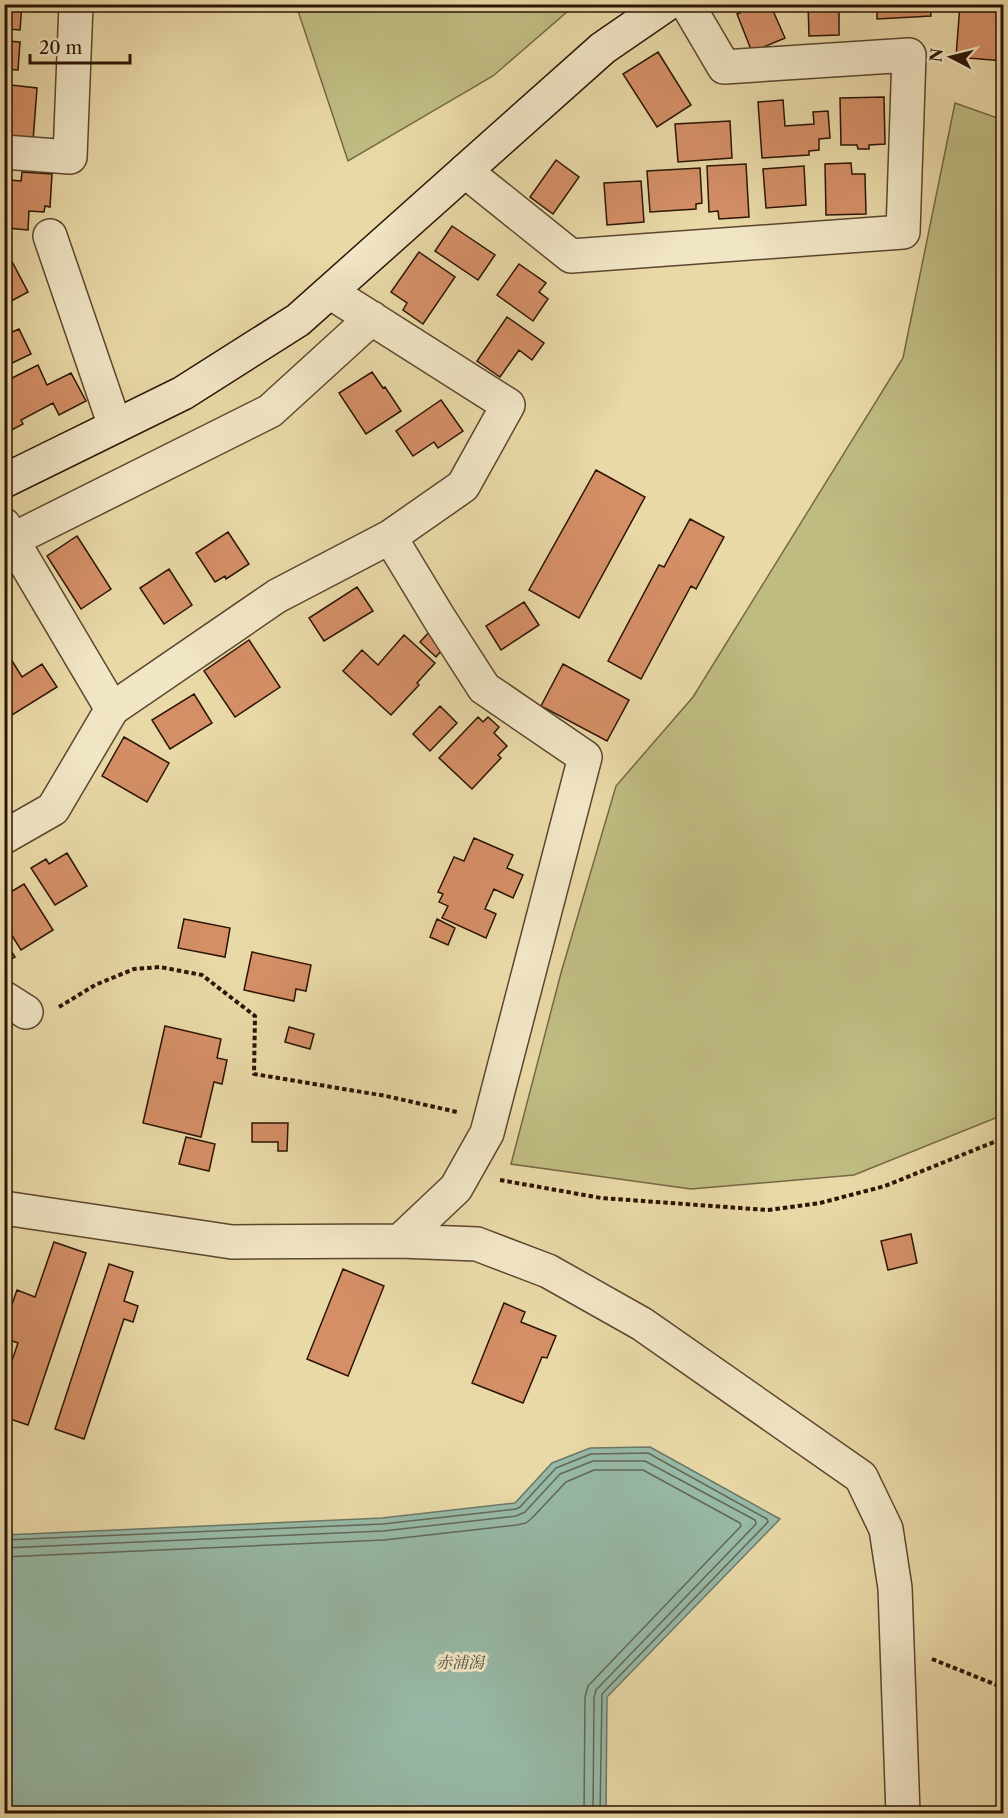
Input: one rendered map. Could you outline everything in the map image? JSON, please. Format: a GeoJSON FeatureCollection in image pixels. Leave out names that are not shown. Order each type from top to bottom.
{"type":"FeatureCollection","features":[{"type":"Feature","properties":{"kind":"street"},"geometry":{"type":"LineString","coordinates":[[4,152],[70,157],[76,4]]}},
{"type":"Feature","properties":{"kind":"street"},"geometry":{"type":"LineString","coordinates":[[4,481],[183,393],[298,320],[603,48],[667,4]]}},
{"type":"Feature","properties":{"kind":"street"},"geometry":{"type":"LineString","coordinates":[[465,171],[571,256],[903,232],[909,55],[724,67],[687,4]]}},
{"type":"Feature","properties":{"kind":"street"},"geometry":{"type":"LineString","coordinates":[[50,236],[115,426]]}},
{"type":"Feature","properties":{"kind":"street"},"geometry":{"type":"LineString","coordinates":[[4,837],[53,809],[112,709],[277,596],[390,537],[463,486],[508,405],[330,292]]}},
{"type":"Feature","properties":{"kind":"street"},"geometry":{"type":"LineString","coordinates":[[112,709],[8,533],[270,411],[372,318]]}},
{"type":"Feature","properties":{"kind":"street"},"geometry":{"type":"LineString","coordinates":[[390,537],[484,688],[585,757],[487,1132],[456,1188],[400,1241]]}},
{"type":"Feature","properties":{"kind":"street"},"geometry":{"type":"LineString","coordinates":[[4,1208],[232,1242],[400,1241],[477,1244],[548,1271],[642,1324],[861,1478],[886,1529],[895,1588],[903,1814]]}},
{"type":"Feature","properties":{"kind":"path"},"geometry":{"type":"LineString","coordinates":[[15,1005],[59,1007],[95,985],[134,969],[160,967],[202,975],[255,1016],[254,1074],[386,1096],[490,1120]]}},
{"type":"Feature","properties":{"kind":"path"},"geometry":{"type":"LineString","coordinates":[[456,1188],[485,1178],[601,1198],[768,1209],[820,1203],[885,1186],[1004,1138]]}},
{"type":"Feature","properties":{"kind":"path"},"geometry":{"type":"LineString","coordinates":[[898,1645],[1004,1688]]}},
{"type":"Feature","properties":{"kind":"shaded area"},"geometry":{"type":"Polygon","coordinates":[[[296,4],[575,5],[493,76],[348,161],[296,4]]]}},
{"type":"Feature","properties":{"kind":"shaded area"},"geometry":{"type":"Polygon","coordinates":[[[955,103],[1003,120],[1003,1115],[854,1175],[691,1189],[511,1164],[561,973],[616,786],[693,697],[903,358],[955,103]]]}},
{"type":"Feature","properties":{"kind":"water","name":"赤浦潟"},"geometry":{"type":"Polygon","coordinates":[[[650,1447],[780,1519],[607,1697],[606,1813],[5,1813],[5,1535],[382,1518],[515,1503],[552,1463],[590,1448],[650,1447]]]}},
{"type":"Feature","properties":{"kind":"building"},"geometry":{"type":"Polygon","coordinates":[[[4,4],[22,4],[20,30],[8,29],[7,41],[20,42],[18,70],[4,69],[4,4]]]}},
{"type":"Feature","properties":{"kind":"building"},"geometry":{"type":"Polygon","coordinates":[[[759,4],[770,4],[785,38],[752,52],[737,14],[759,4]]]}},
{"type":"Feature","properties":{"kind":"building"},"geometry":{"type":"Polygon","coordinates":[[[808,4],[839,4],[839,35],[809,36],[808,4]]]}},
{"type":"Feature","properties":{"kind":"building"},"geometry":{"type":"Polygon","coordinates":[[[877,4],[930,4],[931,16],[877,19],[877,4]]]}},
{"type":"Feature","properties":{"kind":"building"},"geometry":{"type":"Polygon","coordinates":[[[960,4],[1004,4],[1004,61],[956,57],[960,4]]]}},
{"type":"Feature","properties":{"kind":"building"},"geometry":{"type":"Polygon","coordinates":[[[658,52],[691,105],[657,127],[623,74],[658,52]]]}},
{"type":"Feature","properties":{"kind":"building"},"geometry":{"type":"Polygon","coordinates":[[[11,85],[37,88],[33,141],[4,139],[4,90],[11,90],[11,85]]]}},
{"type":"Feature","properties":{"kind":"building"},"geometry":{"type":"Polygon","coordinates":[[[884,97],[885,144],[869,145],[869,149],[858,149],[857,145],[841,145],[840,98],[884,97]]]}},
{"type":"Feature","properties":{"kind":"building"},"geometry":{"type":"Polygon","coordinates":[[[783,100],[785,126],[814,124],[813,112],[828,111],[830,138],[819,139],[819,150],[809,151],[809,155],[762,158],[758,102],[783,100]]]}},
{"type":"Feature","properties":{"kind":"building"},"geometry":{"type":"Polygon","coordinates":[[[730,121],[732,158],[678,162],[675,124],[730,121]]]}},
{"type":"Feature","properties":{"kind":"building"},"geometry":{"type":"Polygon","coordinates":[[[556,160],[579,177],[553,214],[530,197],[556,160]]]}},
{"type":"Feature","properties":{"kind":"building"},"geometry":{"type":"Polygon","coordinates":[[[851,163],[852,174],[865,174],[866,214],[826,215],[825,164],[851,163]]]}},
{"type":"Feature","properties":{"kind":"building"},"geometry":{"type":"Polygon","coordinates":[[[746,164],[749,217],[719,219],[718,211],[709,212],[707,166],[746,164]]]}},
{"type":"Feature","properties":{"kind":"building"},"geometry":{"type":"Polygon","coordinates":[[[804,166],[806,205],[766,208],[763,169],[804,166]]]}},
{"type":"Feature","properties":{"kind":"building"},"geometry":{"type":"Polygon","coordinates":[[[700,168],[702,203],[696,204],[696,209],[650,212],[647,171],[700,168]]]}},
{"type":"Feature","properties":{"kind":"building"},"geometry":{"type":"Polygon","coordinates":[[[22,172],[52,174],[50,207],[45,206],[44,212],[29,211],[28,230],[7,228],[10,180],[21,181],[22,172]]]}},
{"type":"Feature","properties":{"kind":"building"},"geometry":{"type":"Polygon","coordinates":[[[641,181],[644,222],[607,225],[604,183],[641,181]]]}},
{"type":"Feature","properties":{"kind":"building"},"geometry":{"type":"Polygon","coordinates":[[[452,226],[495,255],[478,280],[435,251],[452,226]]]}},
{"type":"Feature","properties":{"kind":"building"},"geometry":{"type":"Polygon","coordinates":[[[419,252],[455,277],[423,324],[403,310],[407,303],[391,292],[419,252]]]}},
{"type":"Feature","properties":{"kind":"building"},"geometry":{"type":"Polygon","coordinates":[[[8,254],[28,292],[4,305],[4,256],[8,254]]]}},
{"type":"Feature","properties":{"kind":"building"},"geometry":{"type":"Polygon","coordinates":[[[519,264],[546,283],[539,292],[548,299],[533,321],[497,295],[519,264]]]}},
{"type":"Feature","properties":{"kind":"building"},"geometry":{"type":"Polygon","coordinates":[[[507,317],[544,343],[532,360],[519,350],[500,377],[477,361],[507,317]]]}},
{"type":"Feature","properties":{"kind":"building"},"geometry":{"type":"Polygon","coordinates":[[[4,321],[10,333],[19,329],[31,354],[4,367],[4,321]]]}},
{"type":"Feature","properties":{"kind":"building"},"geometry":{"type":"Polygon","coordinates":[[[38,365],[47,385],[71,373],[86,401],[59,415],[53,403],[21,420],[23,424],[4,434],[4,382],[38,365]]]}},
{"type":"Feature","properties":{"kind":"building"},"geometry":{"type":"Polygon","coordinates":[[[372,372],[401,411],[366,434],[339,393],[372,372]]]}},
{"type":"Feature","properties":{"kind":"building"},"geometry":{"type":"Polygon","coordinates":[[[441,400],[463,431],[438,448],[434,442],[413,456],[396,431],[441,400]]]}},
{"type":"Feature","properties":{"kind":"building"},"geometry":{"type":"Polygon","coordinates":[[[596,470],[645,497],[579,618],[529,590],[596,470]]]}},
{"type":"Feature","properties":{"kind":"building"},"geometry":{"type":"Polygon","coordinates":[[[690,519],[724,537],[696,589],[691,586],[641,679],[608,661],[659,565],[664,567],[690,519]]]}},
{"type":"Feature","properties":{"kind":"building"},"geometry":{"type":"Polygon","coordinates":[[[228,532],[249,564],[226,579],[225,576],[215,582],[196,553],[228,532]]]}},
{"type":"Feature","properties":{"kind":"building"},"geometry":{"type":"Polygon","coordinates":[[[77,536],[111,589],[81,609],[47,556],[77,536]]]}},
{"type":"Feature","properties":{"kind":"building"},"geometry":{"type":"Polygon","coordinates":[[[169,569],[192,605],[164,624],[140,588],[169,569]]]}},
{"type":"Feature","properties":{"kind":"building"},"geometry":{"type":"Polygon","coordinates":[[[357,587],[373,611],[324,641],[309,618],[357,587]]]}},
{"type":"Feature","properties":{"kind":"building"},"geometry":{"type":"Polygon","coordinates":[[[524,602],[539,625],[501,650],[486,626],[524,602]]]}},
{"type":"Feature","properties":{"kind":"building"},"geometry":{"type":"Polygon","coordinates":[[[432,629],[448,643],[436,657],[420,642],[432,629]]]}},
{"type":"Feature","properties":{"kind":"building"},"geometry":{"type":"Polygon","coordinates":[[[404,635],[435,663],[417,683],[419,685],[391,715],[343,671],[362,650],[378,665],[404,635]]]}},
{"type":"Feature","properties":{"kind":"building"},"geometry":{"type":"Polygon","coordinates":[[[249,640],[280,687],[235,717],[204,671],[249,640]]]}},
{"type":"Feature","properties":{"kind":"building"},"geometry":{"type":"Polygon","coordinates":[[[4,648],[22,677],[42,664],[57,687],[4,720],[4,648]]]}},
{"type":"Feature","properties":{"kind":"building"},"geometry":{"type":"Polygon","coordinates":[[[563,664],[629,700],[607,741],[541,706],[563,664]]]}},
{"type":"Feature","properties":{"kind":"building"},"geometry":{"type":"Polygon","coordinates":[[[194,694],[212,723],[170,749],[152,720],[194,694]]]}},
{"type":"Feature","properties":{"kind":"building"},"geometry":{"type":"Polygon","coordinates":[[[440,706],[457,723],[430,751],[413,734],[440,706]]]}},
{"type":"Feature","properties":{"kind":"building"},"geometry":{"type":"Polygon","coordinates":[[[478,717],[483,722],[488,717],[499,727],[494,733],[507,746],[498,755],[501,758],[472,789],[439,758],[478,717]]]}},
{"type":"Feature","properties":{"kind":"building"},"geometry":{"type":"Polygon","coordinates":[[[124,737],[169,763],[147,802],[102,776],[124,737]]]}},
{"type":"Feature","properties":{"kind":"building"},"geometry":{"type":"Polygon","coordinates":[[[474,838],[513,855],[507,868],[523,875],[513,898],[494,889],[485,909],[496,914],[486,938],[442,918],[448,906],[439,902],[443,894],[438,892],[454,857],[464,861],[474,838]]]}},
{"type":"Feature","properties":{"kind":"building"},"geometry":{"type":"Polygon","coordinates":[[[67,853],[87,886],[55,905],[31,868],[46,859],[49,864],[67,853]]]}},
{"type":"Feature","properties":{"kind":"building"},"geometry":{"type":"Polygon","coordinates":[[[24,884],[53,930],[21,950],[4,923],[4,896],[24,884]]]}},
{"type":"Feature","properties":{"kind":"building"},"geometry":{"type":"Polygon","coordinates":[[[184,919],[230,928],[225,957],[178,948],[184,919]]]}},
{"type":"Feature","properties":{"kind":"building"},"geometry":{"type":"Polygon","coordinates":[[[437,919],[455,928],[448,945],[430,937],[437,919]]]}},
{"type":"Feature","properties":{"kind":"building"},"geometry":{"type":"Polygon","coordinates":[[[4,940],[15,957],[4,963],[4,940]]]}},
{"type":"Feature","properties":{"kind":"building"},"geometry":{"type":"Polygon","coordinates":[[[252,952],[311,965],[306,991],[296,989],[294,1001],[244,990],[252,952]]]}},
{"type":"Feature","properties":{"kind":"building"},"geometry":{"type":"Polygon","coordinates":[[[165,1026],[221,1039],[217,1058],[227,1060],[222,1084],[214,1082],[201,1137],[143,1123],[165,1026]]]}},
{"type":"Feature","properties":{"kind":"building"},"geometry":{"type":"Polygon","coordinates":[[[289,1027],[314,1034],[310,1049],[285,1042],[289,1027]]]}},
{"type":"Feature","properties":{"kind":"building"},"geometry":{"type":"Polygon","coordinates":[[[252,1123],[288,1123],[287,1151],[278,1151],[278,1142],[252,1142],[252,1123]]]}},
{"type":"Feature","properties":{"kind":"building"},"geometry":{"type":"Polygon","coordinates":[[[186,1137],[215,1144],[209,1171],[179,1164],[186,1137]]]}},
{"type":"Feature","properties":{"kind":"building"},"geometry":{"type":"Polygon","coordinates":[[[911,1234],[917,1263],[888,1270],[881,1241],[911,1234]]]}},
{"type":"Feature","properties":{"kind":"building"},"geometry":{"type":"Polygon","coordinates":[[[54,1242],[86,1253],[28,1425],[4,1417],[4,1384],[18,1343],[4,1338],[4,1327],[17,1290],[35,1297],[54,1242]]]}},
{"type":"Feature","properties":{"kind":"building"},"geometry":{"type":"Polygon","coordinates":[[[109,1264],[133,1272],[124,1301],[138,1306],[133,1322],[124,1319],[84,1439],[55,1429],[109,1264]]]}},
{"type":"Feature","properties":{"kind":"building"},"geometry":{"type":"Polygon","coordinates":[[[343,1269],[384,1286],[348,1376],[307,1359],[343,1269]]]}},
{"type":"Feature","properties":{"kind":"building"},"geometry":{"type":"Polygon","coordinates":[[[504,1303],[525,1312],[521,1322],[556,1336],[547,1358],[542,1357],[523,1403],[472,1383],[504,1303]]]}}]}
